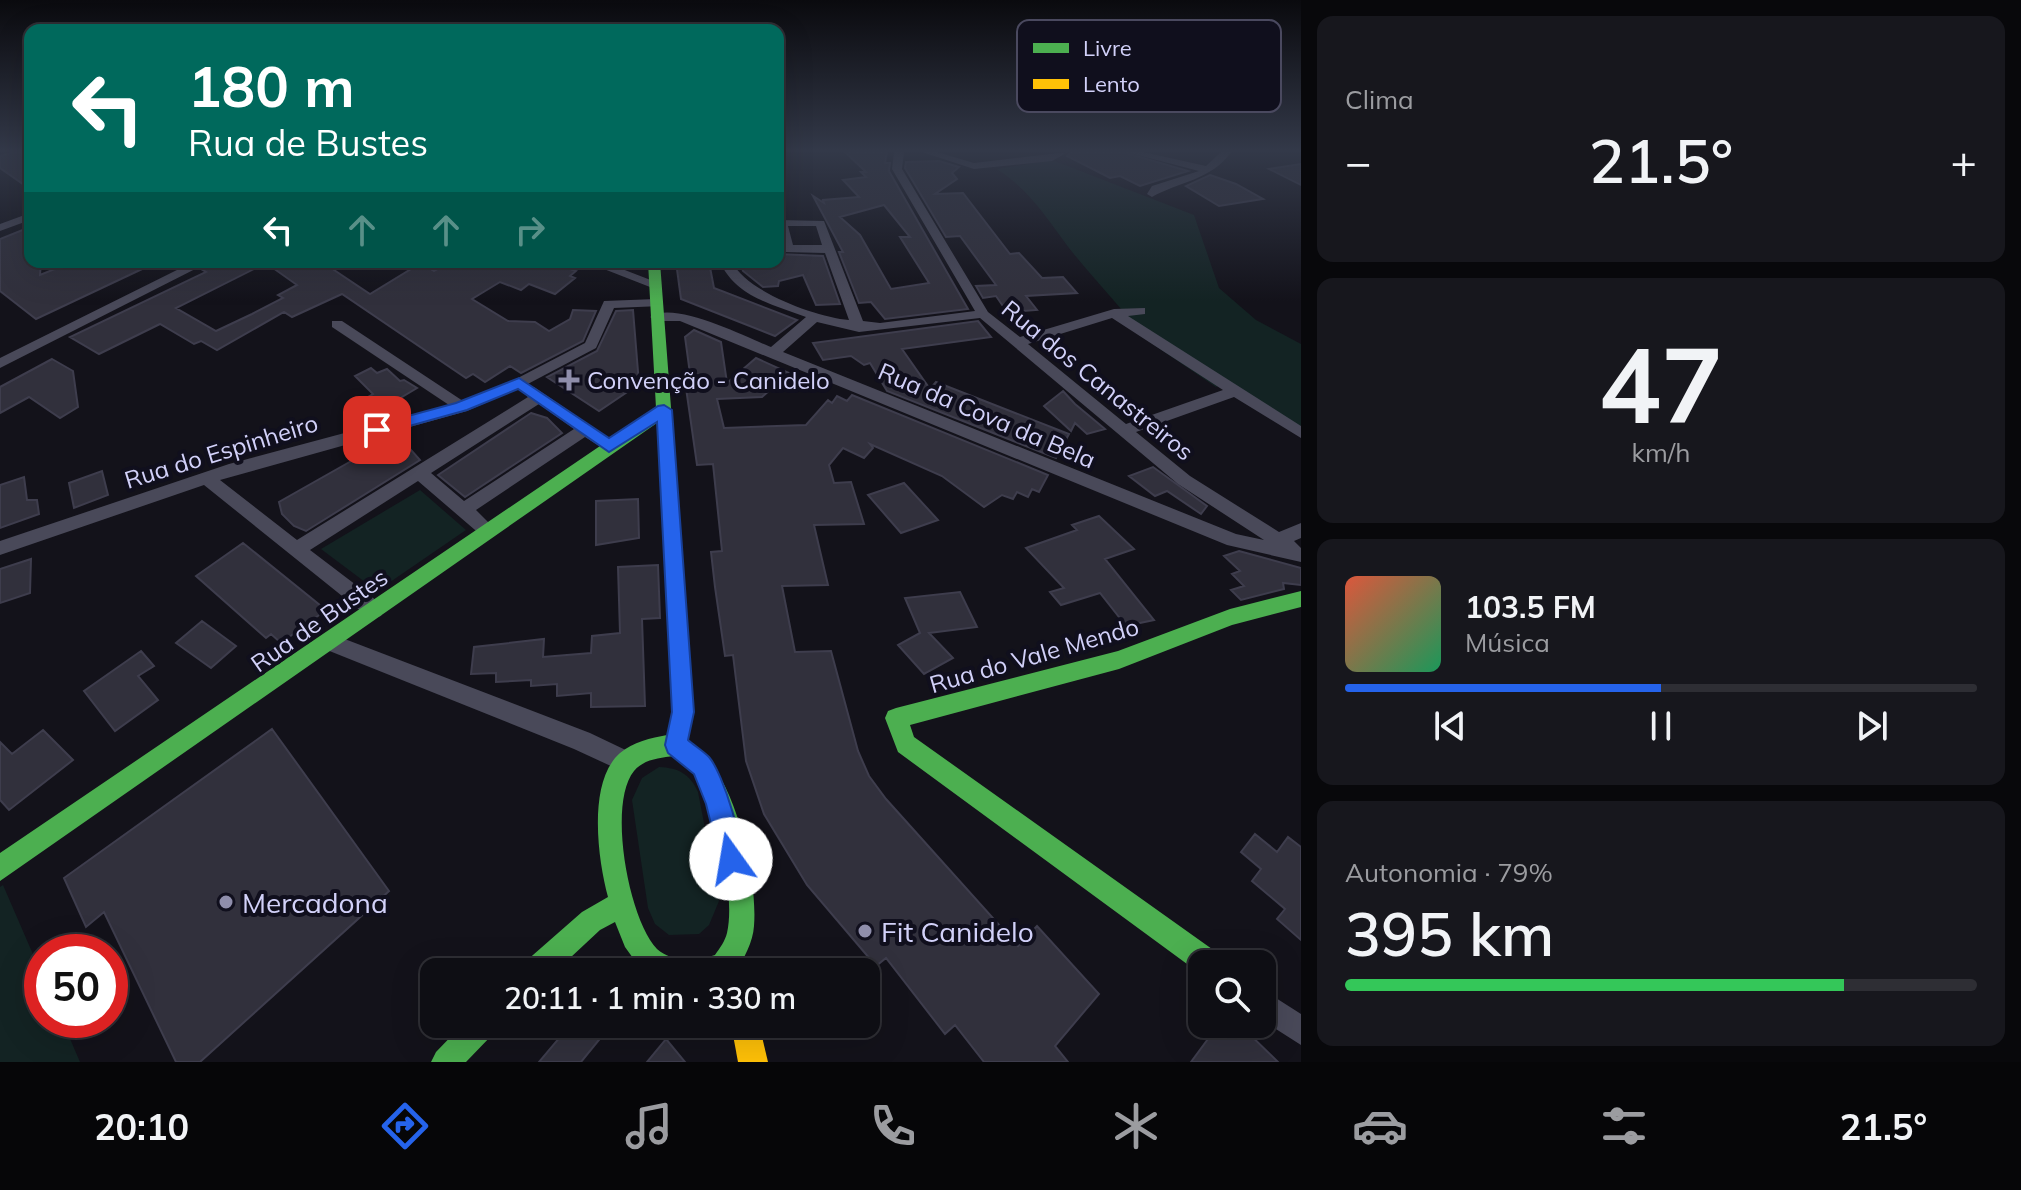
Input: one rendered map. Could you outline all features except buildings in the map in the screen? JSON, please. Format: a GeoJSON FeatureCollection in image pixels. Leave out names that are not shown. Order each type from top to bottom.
{"type":"FeatureCollection","features":[{"type":"Feature","properties":{"kind":"main road"},"geometry":{"type":"LineString","coordinates":[[654,268],[683,712],[676,745]]}},
{"type":"Feature","properties":{"kind":"main road","name":"Rua de Bustes"},"geometry":{"type":"LineString","coordinates":[[0,868],[664,410]]}},
{"type":"Feature","properties":{"kind":"main road","name":"Rua do Vale Mendo"},"geometry":{"type":"LineString","coordinates":[[1190,950],[906,744],[896,718],[1119,660],[1230,617],[1301,599]]}},
{"type":"Feature","properties":{"kind":"main road"},"geometry":{"type":"LineString","coordinates":[[647,958],[636,939],[623,903],[610,811],[613,784],[626,762],[649,749],[676,745],[702,766],[710,783],[737,886],[741,927],[729,958]]}},
{"type":"Feature","properties":{"kind":"main road"},"geometry":{"type":"LineString","coordinates":[[550,958],[591,921],[623,903]]}},
{"type":"Feature","properties":{"kind":"main road"},"geometry":{"type":"LineString","coordinates":[[446,1062],[469,1038]]}},
{"type":"Feature","properties":{"kind":"main road"},"geometry":{"type":"LineString","coordinates":[[748,1038],[753,1062]]}},
{"type":"Feature","properties":{"kind":"street","name":"Rua dos Canastreiros"},"geometry":{"type":"LineString","coordinates":[[916,202],[983,314],[1184,480],[1301,554]]}},
{"type":"Feature","properties":{"kind":"street"},"geometry":{"type":"LineString","coordinates":[[0,221],[24,217]]}},
{"type":"Feature","properties":{"kind":"street"},"geometry":{"type":"LineString","coordinates":[[0,228],[24,218]]}},
{"type":"Feature","properties":{"kind":"street"},"geometry":{"type":"LineString","coordinates":[[784,223],[820,223],[859,328]]}},
{"type":"Feature","properties":{"kind":"street"},"geometry":{"type":"LineString","coordinates":[[784,236],[788,249],[830,249]]}},
{"type":"Feature","properties":{"kind":"street"},"geometry":{"type":"LineString","coordinates":[[0,364],[191,268]]}},
{"type":"Feature","properties":{"kind":"street"},"geometry":{"type":"LineString","coordinates":[[602,268],[656,302]]}},
{"type":"Feature","properties":{"kind":"street"},"geometry":{"type":"LineString","coordinates":[[729,268],[733,277],[748,289],[813,318],[859,328],[983,314]]}},
{"type":"Feature","properties":{"kind":"street","name":"Rua da Cova da Bela"},"geometry":{"type":"LineString","coordinates":[[656,302],[682,317],[1149,508],[1233,540],[1301,554]]}},
{"type":"Feature","properties":{"kind":"street","name":"Rua do Espinheiro"},"geometry":{"type":"LineString","coordinates":[[0,548],[206,478],[462,407],[519,383],[591,345],[609,304],[656,302]]}},
{"type":"Feature","properties":{"kind":"street"},"geometry":{"type":"LineString","coordinates":[[1018,342],[1114,313],[1140,311]]}},
{"type":"Feature","properties":{"kind":"street"},"geometry":{"type":"LineString","coordinates":[[1114,313],[1301,433]]}},
{"type":"Feature","properties":{"kind":"street"},"geometry":{"type":"LineString","coordinates":[[773,353],[813,318]]}},
{"type":"Feature","properties":{"kind":"street"},"geometry":{"type":"LineString","coordinates":[[337,324],[462,407]]}},
{"type":"Feature","properties":{"kind":"street"},"geometry":{"type":"LineString","coordinates":[[519,383],[609,446]]}},
{"type":"Feature","properties":{"kind":"street"},"geometry":{"type":"LineString","coordinates":[[1124,430],[1236,391]]}},
{"type":"Feature","properties":{"kind":"street"},"geometry":{"type":"LineString","coordinates":[[297,549],[539,397]]}},
{"type":"Feature","properties":{"kind":"street"},"geometry":{"type":"LineString","coordinates":[[463,510],[585,429]]}},
{"type":"Feature","properties":{"kind":"street"},"geometry":{"type":"LineString","coordinates":[[419,472],[488,531]]}},
{"type":"Feature","properties":{"kind":"street"},"geometry":{"type":"LineString","coordinates":[[206,478],[374,610]]}},
{"type":"Feature","properties":{"kind":"street"},"geometry":{"type":"LineString","coordinates":[[1278,540],[1301,530]]}},
{"type":"Feature","properties":{"kind":"street"},"geometry":{"type":"LineString","coordinates":[[329,642],[582,741],[626,762]]}},
{"type":"Feature","properties":{"kind":"street"},"geometry":{"type":"LineString","coordinates":[[1276,1013],[1301,1031]]}},
{"type":"Feature","properties":{"kind":"shaded area"},"geometry":{"type":"Polygon","coordinates":[[[1033,202],[1159,202],[1194,215],[1219,288],[1256,320],[1301,344],[1301,430],[1229,382],[1216,387],[1114,318],[1127,316],[1033,202]]]}},
{"type":"Feature","properties":{"kind":"shaded area"},"geometry":{"type":"Polygon","coordinates":[[[420,490],[466,530],[377,591],[321,549],[420,490]]]}},
{"type":"Feature","properties":{"kind":"shaded area"},"geometry":{"type":"Polygon","coordinates":[[[659,767],[683,773],[698,792],[719,901],[709,925],[699,934],[669,935],[655,924],[648,908],[632,800],[642,778],[659,767]]]}},
{"type":"Feature","properties":{"kind":"shaded area"},"geometry":{"type":"Polygon","coordinates":[[[3,885],[24,934],[24,1038],[70,1038],[80,1062],[0,1062],[0,887],[3,885]]]}},
{"type":"Feature","properties":{"kind":"traffic: fast"},"geometry":{"type":"LineString","coordinates":[[654,268],[683,712],[676,745]]}},
{"type":"Feature","properties":{"kind":"traffic: fast"},"geometry":{"type":"LineString","coordinates":[[0,868],[664,410]]}},
{"type":"Feature","properties":{"kind":"traffic: fast"},"geometry":{"type":"LineString","coordinates":[[1190,950],[906,744],[896,718],[1119,660],[1230,617],[1301,599]]}},
{"type":"Feature","properties":{"kind":"traffic: fast"},"geometry":{"type":"LineString","coordinates":[[647,958],[634,937],[618,888],[610,830],[611,803],[616,781],[630,759],[655,748],[676,745],[699,761],[704,769],[732,845],[740,889],[741,926],[728,958]]}},
{"type":"Feature","properties":{"kind":"traffic: fast"},"geometry":{"type":"LineString","coordinates":[[550,958],[591,921],[623,903]]}},
{"type":"Feature","properties":{"kind":"traffic: fast"},"geometry":{"type":"LineString","coordinates":[[446,1062],[469,1038]]}},
{"type":"Feature","properties":{"kind":"traffic: slow"},"geometry":{"type":"LineString","coordinates":[[748,1038],[753,1062]]}},
{"type":"Feature","properties":{"kind":"place","name":"Convenção - Canidelo"},"geometry":{"type":"Point","coordinates":[569,380]}},
{"type":"Feature","properties":{"kind":"place","name":"Mercadona"},"geometry":{"type":"Point","coordinates":[226,902]}},
{"type":"Feature","properties":{"kind":"place","name":"Fit Canidelo"},"geometry":{"type":"Point","coordinates":[865,931]}},
{"type":"Feature","properties":{"kind":"route"},"geometry":{"type":"LineString","coordinates":[[377,430],[462,407],[519,383],[609,446],[664,410],[683,712],[676,745],[690,753],[702,766],[718,804],[731,859]]}}]}
